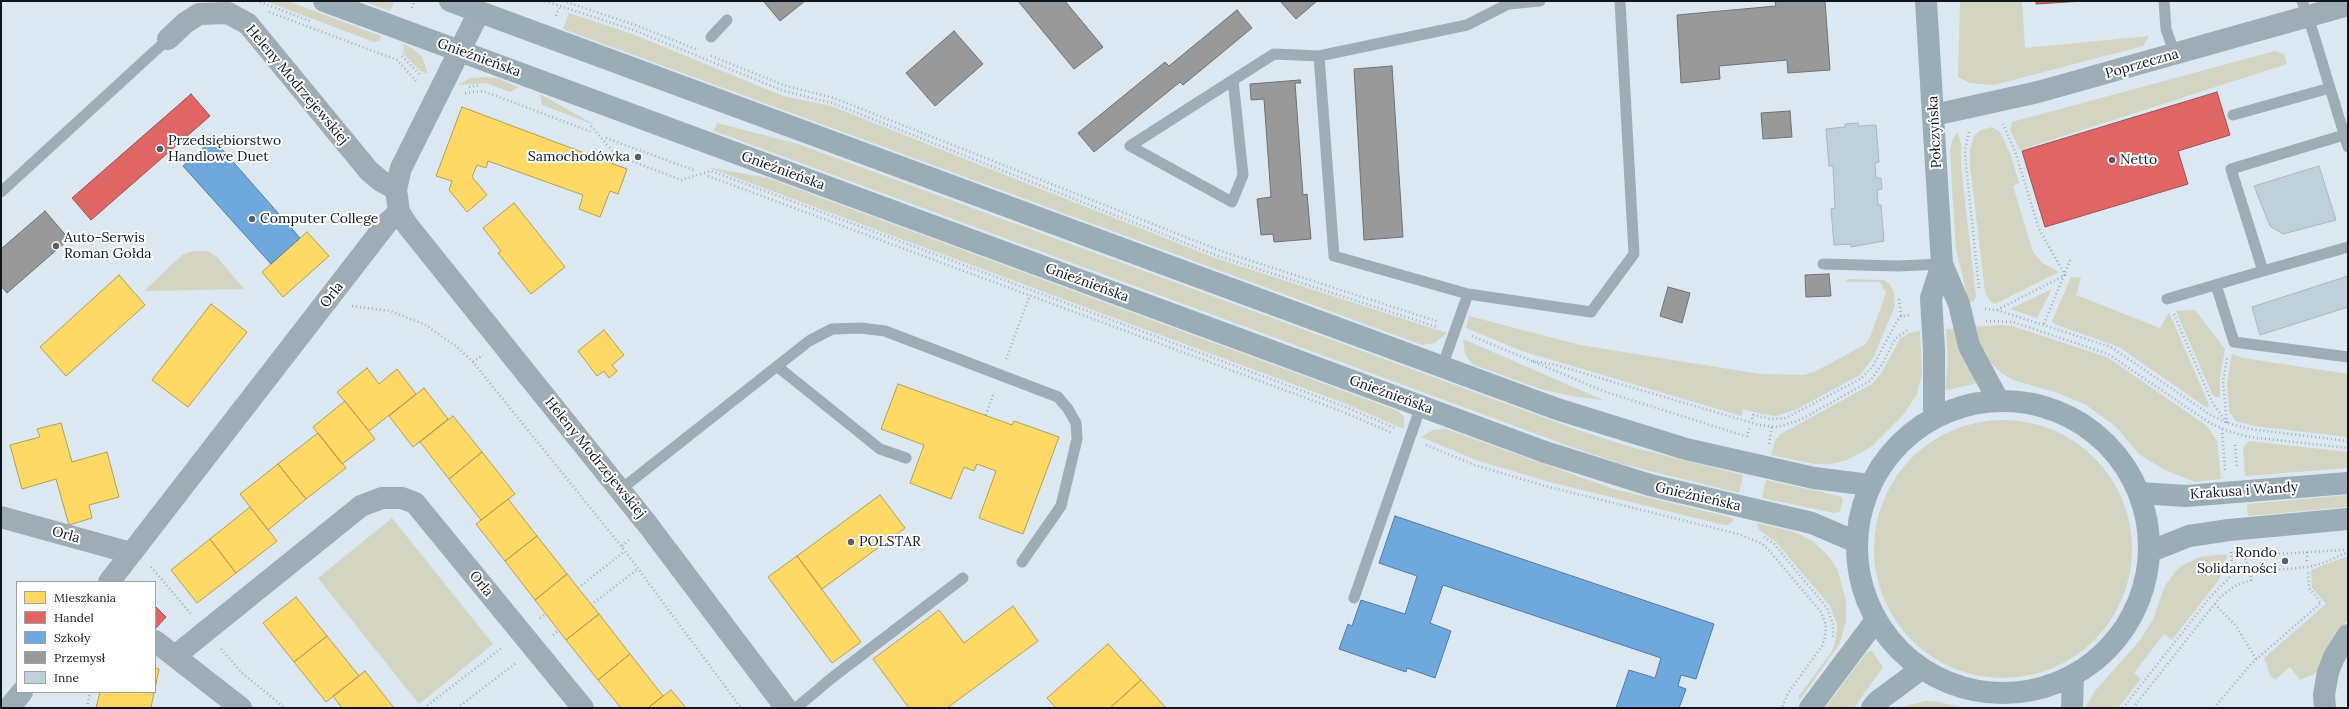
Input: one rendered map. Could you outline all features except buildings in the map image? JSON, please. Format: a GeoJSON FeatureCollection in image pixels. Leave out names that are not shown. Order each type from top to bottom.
{"type":"FeatureCollection","features":[{"type":"Feature","properties":{"kind":"street","name":"Gnieźnieńska"},"geometry":{"type":"LineString","coordinates":[[324,1],[1421,406],[1593,468],[1692,496],[1812,524],[1856,542]]}},
{"type":"Feature","properties":{"kind":"street"},"geometry":{"type":"LineString","coordinates":[[450,1],[482,6],[1557,409],[1671,445],[1814,478],[1870,485]]}},
{"type":"Feature","properties":{"kind":"street","name":"Połczyńska"},"geometry":{"type":"LineString","coordinates":[[1926,1],[1942,264],[1959,304],[1969,346],[1998,400]]}},
{"type":"Feature","properties":{"kind":"street","name":"Poprzeczna"},"geometry":{"type":"LineString","coordinates":[[1934,115],[2038,92],[2175,55],[2305,9],[2348,5]]}},
{"type":"Feature","properties":{"kind":"street"},"geometry":{"type":"LineString","coordinates":[[399,212],[396,189],[401,168],[482,6]]}},
{"type":"Feature","properties":{"kind":"street","name":"Heleny Modrzejewskiej"},"geometry":{"type":"LineString","coordinates":[[168,40],[185,23],[199,14],[228,13],[248,24],[369,171],[380,181],[396,189]]}},
{"type":"Feature","properties":{"kind":"street","name":"Heleny Modrzejewskiej"},"geometry":{"type":"LineString","coordinates":[[399,212],[408,226],[620,490],[786,708]]}},
{"type":"Feature","properties":{"kind":"street","name":"Orla"},"geometry":{"type":"LineString","coordinates":[[110,581],[387,223],[399,212]]}},
{"type":"Feature","properties":{"kind":"street","name":"Połczyńska"},"geometry":{"type":"LineString","coordinates":[[1934,418],[1934,350],[1931,298],[1942,264]]}},
{"type":"Feature","properties":{"kind":"street"},"geometry":{"type":"LineString","coordinates":[[1998,400],[2034,403],[2068,415],[2098,435],[2123,461],[2140,493],[2148,521],[2150,551],[2146,581],[2136,610],[2120,637],[2099,659],[2073,677],[2014,701],[1941,681],[1921,669],[1896,647],[1876,620],[1865,596],[1858,569],[1856,542],[1861,513],[1870,485],[1887,458],[1908,435],[1934,418],[1965,405],[1998,400]]}},
{"type":"Feature","properties":{"kind":"street","name":"Krakusa i Wandy"},"geometry":{"type":"LineString","coordinates":[[2140,493],[2186,496],[2348,483]]}},
{"type":"Feature","properties":{"kind":"street","name":"Orla"},"geometry":{"type":"LineString","coordinates":[[175,656],[360,506],[382,498],[402,498],[415,503],[583,708]]}},
{"type":"Feature","properties":{"kind":"street","name":"Orla"},"geometry":{"type":"LineString","coordinates":[[1,517],[131,554]]}},
{"type":"Feature","properties":{"kind":"street"},"geometry":{"type":"LineString","coordinates":[[2150,551],[2189,536],[2229,530],[2348,519]]}},
{"type":"Feature","properties":{"kind":"street"},"geometry":{"type":"LineString","coordinates":[[1810,708],[1876,620]]}},
{"type":"Feature","properties":{"kind":"street"},"geometry":{"type":"LineString","coordinates":[[2324,708],[2328,672],[2334,657],[2348,636]]}},
{"type":"Feature","properties":{"kind":"street"},"geometry":{"type":"LineString","coordinates":[[156,642],[241,708]]}},
{"type":"Feature","properties":{"kind":"street"},"geometry":{"type":"LineString","coordinates":[[1872,708],[1878,701],[1921,669]]}},
{"type":"Feature","properties":{"kind":"street"},"geometry":{"type":"LineString","coordinates":[[2072,708],[2073,677]]}},
{"type":"Feature","properties":{"kind":"street"},"geometry":{"type":"LineString","coordinates":[[10,708],[21,693]]}},
{"type":"Feature","properties":{"kind":"lane"},"geometry":{"type":"LineString","coordinates":[[1233,80],[1243,175],[1232,202],[1130,146],[1181,113],[1233,80],[1274,54],[1319,56],[1467,25],[1508,2],[1540,1]]}},
{"type":"Feature","properties":{"kind":"lane"},"geometry":{"type":"LineString","coordinates":[[1319,56],[1334,256],[1468,294],[1591,312],[1634,254],[1620,1]]}},
{"type":"Feature","properties":{"kind":"lane"},"geometry":{"type":"LineString","coordinates":[[2164,1],[2166,29],[2175,55]]}},
{"type":"Feature","properties":{"kind":"lane"},"geometry":{"type":"LineString","coordinates":[[2305,9],[2348,147]]}},
{"type":"Feature","properties":{"kind":"lane"},"geometry":{"type":"LineString","coordinates":[[711,37],[727,20]]}},
{"type":"Feature","properties":{"kind":"lane"},"geometry":{"type":"LineString","coordinates":[[1,192],[168,40]]}},
{"type":"Feature","properties":{"kind":"lane"},"geometry":{"type":"LineString","coordinates":[[2233,115],[2330,88]]}},
{"type":"Feature","properties":{"kind":"lane"},"geometry":{"type":"LineString","coordinates":[[2264,271],[2231,169],[2344,135]]}},
{"type":"Feature","properties":{"kind":"lane"},"geometry":{"type":"LineString","coordinates":[[2167,299],[2348,247]]}},
{"type":"Feature","properties":{"kind":"lane"},"geometry":{"type":"LineString","coordinates":[[1823,264],[1898,266],[1942,264]]}},
{"type":"Feature","properties":{"kind":"lane"},"geometry":{"type":"LineString","coordinates":[[2216,285],[2234,342],[2348,357]]}},
{"type":"Feature","properties":{"kind":"lane"},"geometry":{"type":"LineString","coordinates":[[1442,367],[1468,294]]}},
{"type":"Feature","properties":{"kind":"lane"},"geometry":{"type":"LineString","coordinates":[[620,490],[778,367],[809,341],[832,329],[861,328],[885,331],[1058,397],[1068,409],[1076,423],[1077,439],[1061,506],[1022,562]]}},
{"type":"Feature","properties":{"kind":"lane"},"geometry":{"type":"LineString","coordinates":[[778,367],[880,449],[906,458]]}},
{"type":"Feature","properties":{"kind":"lane"},"geometry":{"type":"LineString","coordinates":[[1354,598],[1421,406]]}},
{"type":"Feature","properties":{"kind":"lane"},"geometry":{"type":"LineString","coordinates":[[796,708],[833,677],[963,578]]}},
{"type":"Feature","properties":{"kind":"path"},"geometry":{"type":"LineString","coordinates":[[545,1],[636,31],[784,91],[832,104],[1218,256],[1441,329]]}},
{"type":"Feature","properties":{"kind":"path"},"geometry":{"type":"LineString","coordinates":[[562,2],[638,26],[702,52]]}},
{"type":"Feature","properties":{"kind":"path"},"geometry":{"type":"LineString","coordinates":[[556,15],[559,8]]}},
{"type":"Feature","properties":{"kind":"path"},"geometry":{"type":"LineString","coordinates":[[264,9],[383,53],[398,60],[421,89]]}},
{"type":"Feature","properties":{"kind":"path"},"geometry":{"type":"LineString","coordinates":[[709,55],[786,86],[834,98],[1220,251],[1443,324]]}},
{"type":"Feature","properties":{"kind":"path"},"geometry":{"type":"LineString","coordinates":[[463,88],[485,86]]}},
{"type":"Feature","properties":{"kind":"path"},"geometry":{"type":"LineString","coordinates":[[461,96],[472,91],[480,90],[524,105],[592,132]]}},
{"type":"Feature","properties":{"kind":"path"},"geometry":{"type":"LineString","coordinates":[[2000,118],[2015,151],[2039,229],[2065,276]]}},
{"type":"Feature","properties":{"kind":"path"},"geometry":{"type":"LineString","coordinates":[[584,124],[592,126],[616,155],[681,180],[711,171],[1336,403],[1396,429]]}},
{"type":"Feature","properties":{"kind":"path"},"geometry":{"type":"LineString","coordinates":[[1971,126],[1966,143],[1966,165],[1980,294]]}},
{"type":"Feature","properties":{"kind":"path"},"geometry":{"type":"LineString","coordinates":[[606,138],[696,172]]}},
{"type":"Feature","properties":{"kind":"path"},"geometry":{"type":"LineString","coordinates":[[708,176],[1341,411],[1395,434]]}},
{"type":"Feature","properties":{"kind":"path"},"geometry":{"type":"LineString","coordinates":[[2044,324],[2065,276],[2071,258]]}},
{"type":"Feature","properties":{"kind":"path"},"geometry":{"type":"LineString","coordinates":[[1997,310],[2065,276]]}},
{"type":"Feature","properties":{"kind":"path"},"geometry":{"type":"LineString","coordinates":[[986,415],[1030,296]]}},
{"type":"Feature","properties":{"kind":"path"},"geometry":{"type":"LineString","coordinates":[[1752,419],[1752,415],[1771,419],[1786,418],[1865,375],[1873,366],[1886,338],[1901,316],[1899,299]]}},
{"type":"Feature","properties":{"kind":"path"},"geometry":{"type":"LineString","coordinates":[[2167,299],[2212,402],[2227,423]]}},
{"type":"Feature","properties":{"kind":"path"},"geometry":{"type":"LineString","coordinates":[[346,306],[390,311],[419,322],[453,343],[473,362],[626,551],[741,708]]}},
{"type":"Feature","properties":{"kind":"path"},"geometry":{"type":"LineString","coordinates":[[1982,310],[1997,310],[2044,324],[2118,351],[2209,414],[2234,428],[2348,441]]}},
{"type":"Feature","properties":{"kind":"path"},"geometry":{"type":"LineString","coordinates":[[1983,322],[2001,320],[2013,322],[2108,354],[2210,423],[2222,429],[2249,437],[2348,448]]}},
{"type":"Feature","properties":{"kind":"path"},"geometry":{"type":"LineString","coordinates":[[1527,359],[1556,365],[1755,424],[1772,426],[1794,423],[1870,381],[1883,363],[1895,339],[1901,333],[1911,328]]}},
{"type":"Feature","properties":{"kind":"path"},"geometry":{"type":"LineString","coordinates":[[1471,336],[1606,392],[1752,439]]}},
{"type":"Feature","properties":{"kind":"path"},"geometry":{"type":"LineString","coordinates":[[2227,423],[2223,382],[2228,351],[2234,342]]}},
{"type":"Feature","properties":{"kind":"path"},"geometry":{"type":"LineString","coordinates":[[473,362],[485,351]]}},
{"type":"Feature","properties":{"kind":"path"},"geometry":{"type":"LineString","coordinates":[[1747,437],[1750,426]]}},
{"type":"Feature","properties":{"kind":"path"},"geometry":{"type":"LineString","coordinates":[[1768,447],[1772,426]]}},
{"type":"Feature","properties":{"kind":"path"},"geometry":{"type":"LineString","coordinates":[[2222,429],[2225,472]]}},
{"type":"Feature","properties":{"kind":"path"},"geometry":{"type":"LineString","coordinates":[[1424,444],[1474,465],[1531,482],[1738,534],[1761,543],[1821,612],[1826,625],[1825,637],[1822,646],[1785,698],[1782,708]]}},
{"type":"Feature","properties":{"kind":"path"},"geometry":{"type":"LineString","coordinates":[[2235,445],[2237,472]]}},
{"type":"Feature","properties":{"kind":"path"},"geometry":{"type":"LineString","coordinates":[[1760,534],[1774,544],[1827,608],[1833,624],[1831,643]]}},
{"type":"Feature","properties":{"kind":"path"},"geometry":{"type":"LineString","coordinates":[[2231,548],[2233,574]]}},
{"type":"Feature","properties":{"kind":"path"},"geometry":{"type":"LineString","coordinates":[[2250,569],[2243,555],[2344,550]]}},
{"type":"Feature","properties":{"kind":"path"},"geometry":{"type":"LineString","coordinates":[[578,588],[626,551]]}},
{"type":"Feature","properties":{"kind":"path"},"geometry":{"type":"LineString","coordinates":[[2307,552],[2307,563]]}},
{"type":"Feature","properties":{"kind":"path"},"geometry":{"type":"LineString","coordinates":[[2123,708],[2211,596],[2233,574],[2308,567],[2323,563],[2348,552]]}},
{"type":"Feature","properties":{"kind":"path"},"geometry":{"type":"LineString","coordinates":[[591,605],[638,569]]}},
{"type":"Feature","properties":{"kind":"path"},"geometry":{"type":"LineString","coordinates":[[2214,708],[2256,659],[2321,603],[2309,588],[2308,570]]}},
{"type":"Feature","properties":{"kind":"path"},"geometry":{"type":"LineString","coordinates":[[2132,708],[2215,604],[2228,591],[2250,580],[2250,576]]}},
{"type":"Feature","properties":{"kind":"path"},"geometry":{"type":"LineString","coordinates":[[2215,604],[2236,626],[2256,659]]}},
{"type":"Feature","properties":{"kind":"path"},"geometry":{"type":"LineString","coordinates":[[457,708],[528,641],[546,613]]}},
{"type":"Feature","properties":{"kind":"path"},"geometry":{"type":"LineString","coordinates":[[424,708],[528,641],[559,630]]}},
{"type":"Feature","properties":{"kind":"path"},"geometry":{"type":"LineString","coordinates":[[86,708],[90,693]]}},
{"type":"Feature","properties":{"kind":"green space"},"geometry":{"type":"Polygon","coordinates":[[[265,1],[288,1],[381,36],[379,41],[374,42],[265,1]]]}},
{"type":"Feature","properties":{"kind":"green space"},"geometry":{"type":"Polygon","coordinates":[[[362,1],[394,1],[390,11],[362,1]]]}},
{"type":"Feature","properties":{"kind":"green space"},"geometry":{"type":"Polygon","coordinates":[[[1960,1],[2022,1],[2025,48],[2149,36],[2143,46],[1994,85],[1970,83],[1958,77],[1960,1]]]}},
{"type":"Feature","properties":{"kind":"green space"},"geometry":{"type":"Polygon","coordinates":[[[569,13],[635,35],[783,96],[831,106],[1218,259],[1447,333],[1435,343],[1422,345],[563,29],[569,13]]]}},
{"type":"Feature","properties":{"kind":"green space"},"geometry":{"type":"Polygon","coordinates":[[[404,44],[413,49],[422,57],[428,74],[419,70],[403,53],[404,44]]]}},
{"type":"Feature","properties":{"kind":"green space"},"geometry":{"type":"Polygon","coordinates":[[[2275,51],[2284,54],[2287,64],[2020,150],[2010,130],[2012,122],[2275,51]]]}},
{"type":"Feature","properties":{"kind":"green space"},"geometry":{"type":"Polygon","coordinates":[[[470,78],[496,78],[519,87],[510,92],[486,83],[458,85],[470,78]]]}},
{"type":"Feature","properties":{"kind":"green space"},"geometry":{"type":"Polygon","coordinates":[[[540,94],[595,125],[542,105],[540,94]]]}},
{"type":"Feature","properties":{"kind":"green space"},"geometry":{"type":"Polygon","coordinates":[[[717,123],[798,144],[1575,429],[1627,446],[1743,475],[1739,493],[1622,464],[1569,446],[714,131],[717,123]]]}},
{"type":"Feature","properties":{"kind":"green space"},"geometry":{"type":"Polygon","coordinates":[[[1992,127],[2000,132],[2010,153],[2019,183],[2013,186],[2033,252],[2042,263],[2059,272],[1995,304],[1990,301],[1985,292],[1970,165],[1970,150],[1974,136],[1981,130],[1992,127]]]}},
{"type":"Feature","properties":{"kind":"green space"},"geometry":{"type":"Polygon","coordinates":[[[1957,132],[1961,144],[1961,166],[1976,297],[1974,301],[1969,303],[1956,249],[1954,222],[1950,151],[1952,141],[1957,132]]]}},
{"type":"Feature","properties":{"kind":"green space"},"geometry":{"type":"Polygon","coordinates":[[[707,167],[768,178],[1398,411],[1404,417],[1404,429],[1344,403],[707,167]]]}},
{"type":"Feature","properties":{"kind":"green space"},"geometry":{"type":"Polygon","coordinates":[[[193,251],[207,251],[217,257],[244,289],[144,291],[182,255],[193,251]]]}},
{"type":"Feature","properties":{"kind":"green space"},"geometry":{"type":"Polygon","coordinates":[[[2071,277],[2081,278],[2076,295],[2160,328],[2169,312],[2209,405],[2207,408],[2119,347],[2054,324],[2052,321],[2071,277]]]}},
{"type":"Feature","properties":{"kind":"green space"},"geometry":{"type":"Polygon","coordinates":[[[1847,279],[1883,280],[1890,284],[1894,293],[1895,306],[1873,358],[1860,375],[1795,410],[1776,416],[1743,409],[1741,416],[1522,351],[1466,328],[1469,316],[1580,345],[1760,374],[1804,375],[1816,371],[1866,344],[1871,334],[1886,293],[1880,282],[1846,282],[1847,279]]]}},
{"type":"Feature","properties":{"kind":"green space"},"geometry":{"type":"Polygon","coordinates":[[[2052,289],[2037,318],[2010,309],[2052,289]]]}},
{"type":"Feature","properties":{"kind":"green space"},"geometry":{"type":"Polygon","coordinates":[[[2195,310],[2225,349],[2220,378],[2220,397],[2215,397],[2212,394],[2176,311],[2195,310]]]}},
{"type":"Feature","properties":{"kind":"green space"},"geometry":{"type":"Polygon","coordinates":[[[2001,325],[2012,326],[2107,357],[2207,426],[2217,441],[2221,479],[2195,482],[2165,470],[2140,455],[2115,426],[2086,405],[2058,393],[2013,380],[2000,372],[1984,356],[1972,327],[2001,325]]]}},
{"type":"Feature","properties":{"kind":"green space"},"geometry":{"type":"Polygon","coordinates":[[[1946,329],[1954,329],[1962,355],[1977,383],[1948,390],[1945,389],[1948,361],[1946,329]]]}},
{"type":"Feature","properties":{"kind":"green space"},"geometry":{"type":"Polygon","coordinates":[[[1920,331],[1922,373],[1917,394],[1904,414],[1871,447],[1847,460],[1830,464],[1815,464],[1771,455],[1775,441],[1781,434],[1872,384],[1882,372],[1900,339],[1909,333],[1920,331]]]}},
{"type":"Feature","properties":{"kind":"green space"},"geometry":{"type":"Polygon","coordinates":[[[1463,339],[1603,400],[1576,397],[1540,389],[1472,364],[1465,354],[1463,339]]]}},
{"type":"Feature","properties":{"kind":"green space"},"geometry":{"type":"Polygon","coordinates":[[[2232,354],[2243,358],[2348,374],[2348,437],[2254,426],[2236,421],[2229,412],[2227,382],[2232,354]]]}},
{"type":"Feature","properties":{"kind":"green space"},"geometry":{"type":"Polygon","coordinates":[[[2003,420],[2028,423],[2064,435],[2085,449],[2103,467],[2117,488],[2122,500],[2129,524],[2132,549],[2129,574],[2117,610],[2103,631],[2085,649],[2064,663],[2052,668],[2028,675],[2003,678],[1978,675],[1942,663],[1921,649],[1903,631],[1889,610],[1884,598],[1877,574],[1874,549],[1877,524],[1889,488],[1903,467],[1921,449],[1942,435],[1954,430],[1978,423],[2003,420]]]}},
{"type":"Feature","properties":{"kind":"green space"},"geometry":{"type":"Polygon","coordinates":[[[1446,429],[1614,489],[1733,518],[1733,521],[1728,525],[1724,525],[1546,481],[1476,460],[1421,437],[1433,430],[1446,429]]]}},
{"type":"Feature","properties":{"kind":"green space"},"geometry":{"type":"Polygon","coordinates":[[[2249,441],[2348,452],[2348,468],[2245,476],[2243,448],[2249,441]]]}},
{"type":"Feature","properties":{"kind":"green space"},"geometry":{"type":"Polygon","coordinates":[[[1766,480],[1840,496],[1843,500],[1840,511],[1835,513],[1762,498],[1766,480]]]}},
{"type":"Feature","properties":{"kind":"green space"},"geometry":{"type":"Polygon","coordinates":[[[2348,495],[2348,507],[2248,516],[2247,504],[2348,495]]]}},
{"type":"Feature","properties":{"kind":"green space"},"geometry":{"type":"Polygon","coordinates":[[[392,518],[493,644],[419,704],[318,578],[392,518]]]}},
{"type":"Feature","properties":{"kind":"green space"},"geometry":{"type":"Polygon","coordinates":[[[1757,523],[1795,532],[1814,542],[1830,558],[1838,571],[1846,601],[1846,621],[1840,643],[1799,701],[1799,696],[1832,651],[1836,639],[1837,624],[1830,606],[1776,542],[1759,530],[1757,523]]]}},
{"type":"Feature","properties":{"kind":"green space"},"geometry":{"type":"Polygon","coordinates":[[[2227,554],[2225,568],[2218,581],[2172,640],[2164,634],[2134,673],[2141,679],[2118,708],[2085,708],[2095,691],[2141,639],[2153,619],[2165,586],[2175,572],[2181,566],[2199,557],[2227,554]]]}},
{"type":"Feature","properties":{"kind":"green space"},"geometry":{"type":"Polygon","coordinates":[[[2348,556],[2348,619],[2326,649],[2316,673],[2300,680],[2290,667],[2275,680],[2270,675],[2264,658],[2326,604],[2312,588],[2311,570],[2348,556]]]}},
{"type":"Feature","properties":{"kind":"green space"},"geometry":{"type":"Polygon","coordinates":[[[1872,651],[1883,667],[1854,708],[1825,708],[1867,652],[1872,651]]]}},
{"type":"Feature","properties":{"kind":"green space"},"geometry":{"type":"Polygon","coordinates":[[[1926,701],[1939,702],[1965,708],[1897,708],[1926,701]]]}},
{"type":"Feature","properties":{"kind":"place","name":"Przedsiębiorstwo Handlowe Duet"},"geometry":{"type":"Point","coordinates":[160,149]}},
{"type":"Feature","properties":{"kind":"place","name":"Samochodówka"},"geometry":{"type":"Point","coordinates":[638,157]}},
{"type":"Feature","properties":{"kind":"place","name":"Netto"},"geometry":{"type":"Point","coordinates":[2112,160]}},
{"type":"Feature","properties":{"kind":"place","name":"Computer College"},"geometry":{"type":"Point","coordinates":[252,219]}},
{"type":"Feature","properties":{"kind":"place","name":"Auto-Serwis Roman Gołda"},"geometry":{"type":"Point","coordinates":[56,246]}},
{"type":"Feature","properties":{"kind":"place","name":"POLSTAR"},"geometry":{"type":"Point","coordinates":[851,542]}},
{"type":"Feature","properties":{"kind":"place","name":"Rondo Solidarności"},"geometry":{"type":"Point","coordinates":[2285,561]}}]}
